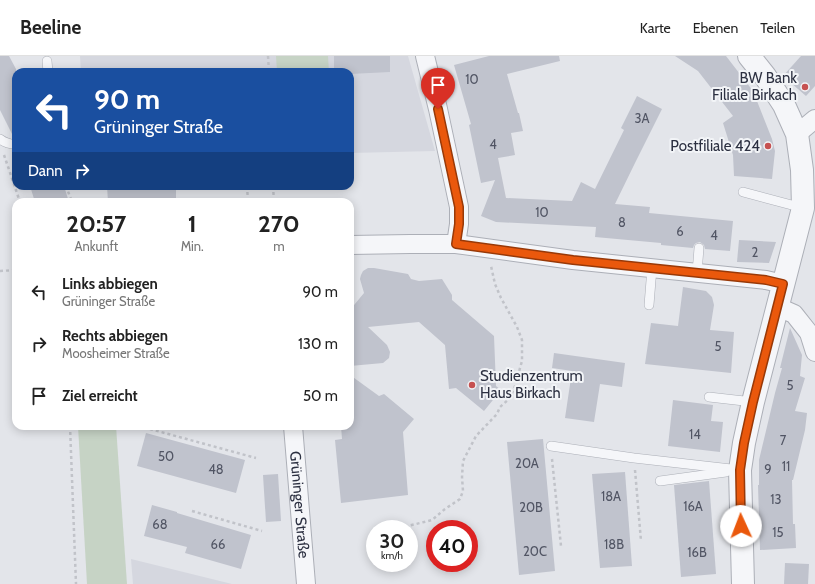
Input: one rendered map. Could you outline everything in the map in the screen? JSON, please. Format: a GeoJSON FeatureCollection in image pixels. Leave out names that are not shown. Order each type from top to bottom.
{"type":"FeatureCollection","features":[{"type":"Feature","properties":{"kind":"street"},"geometry":{"type":"LineString","coordinates":[[425,56],[459,207],[459,224],[456,244]]}},
{"type":"Feature","properties":{"kind":"street"},"geometry":{"type":"LineString","coordinates":[[743,584],[740,470],[744,443],[783,284],[809,210],[797,134],[784,105],[749,56]]}},
{"type":"Feature","properties":{"kind":"street"},"geometry":{"type":"LineString","coordinates":[[797,134],[815,119]]}},
{"type":"Feature","properties":{"kind":"street"},"geometry":{"type":"LineString","coordinates":[[354,245],[456,244],[573,260],[766,280],[783,284]]}},
{"type":"Feature","properties":{"kind":"street"},"geometry":{"type":"LineString","coordinates":[[778,307],[794,314],[809,333],[815,352]]}},
{"type":"Feature","properties":{"kind":"street","name":"Grüninger Straße"},"geometry":{"type":"LineString","coordinates":[[293,430],[306,584]]}},
{"type":"Feature","properties":{"kind":"lane"},"geometry":{"type":"LineString","coordinates":[[47,62],[48,68]]}},
{"type":"Feature","properties":{"kind":"lane"},"geometry":{"type":"LineString","coordinates":[[1,140],[12,143]]}},
{"type":"Feature","properties":{"kind":"lane"},"geometry":{"type":"LineString","coordinates":[[743,192],[809,210]]}},
{"type":"Feature","properties":{"kind":"lane"},"geometry":{"type":"LineString","coordinates":[[697,273],[699,248]]}},
{"type":"Feature","properties":{"kind":"lane"},"geometry":{"type":"LineString","coordinates":[[649,305],[652,268]]}},
{"type":"Feature","properties":{"kind":"lane"},"geometry":{"type":"LineString","coordinates":[[709,397],[753,402]]}},
{"type":"Feature","properties":{"kind":"lane"},"geometry":{"type":"LineString","coordinates":[[551,446],[634,458],[740,470]]}},
{"type":"Feature","properties":{"kind":"lane"},"geometry":{"type":"LineString","coordinates":[[660,481],[740,470]]}},
{"type":"Feature","properties":{"kind":"path"},"geometry":{"type":"LineString","coordinates":[[268,56],[269,68]]}},
{"type":"Feature","properties":{"kind":"path"},"geometry":{"type":"LineString","coordinates":[[1,140],[3,152],[12,178]]}},
{"type":"Feature","properties":{"kind":"path"},"geometry":{"type":"LineString","coordinates":[[418,524],[432,520],[460,499],[463,491],[463,461],[476,436],[497,414],[500,406],[510,398],[522,361],[522,340],[495,284],[487,248]]}},
{"type":"Feature","properties":{"kind":"path"},"geometry":{"type":"LineString","coordinates":[[0,271],[12,270]]}},
{"type":"Feature","properties":{"kind":"path"},"geometry":{"type":"LineString","coordinates":[[70,430],[76,584]]}},
{"type":"Feature","properties":{"kind":"path"},"geometry":{"type":"LineString","coordinates":[[154,430],[256,458]]}},
{"type":"Feature","properties":{"kind":"path"},"geometry":{"type":"LineString","coordinates":[[551,446],[561,546]]}},
{"type":"Feature","properties":{"kind":"path"},"geometry":{"type":"LineString","coordinates":[[634,458],[640,542]]}},
{"type":"Feature","properties":{"kind":"path"},"geometry":{"type":"LineString","coordinates":[[192,511],[262,531]]}},
{"type":"Feature","properties":{"kind":"shaded area"},"geometry":{"type":"Polygon","coordinates":[[[80,56],[408,56],[435,151],[354,153],[354,68],[81,68],[80,56]]]}},
{"type":"Feature","properties":{"kind":"shaded area"},"geometry":{"type":"Polygon","coordinates":[[[131,559],[232,584],[133,584],[131,559]]]}},
{"type":"Feature","properties":{"kind":"green space"},"geometry":{"type":"Polygon","coordinates":[[[276,56],[328,56],[329,68],[277,68],[276,56]]]}},
{"type":"Feature","properties":{"kind":"green space"},"geometry":{"type":"Polygon","coordinates":[[[78,430],[116,430],[127,584],[87,584],[78,430]]]}},
{"type":"Feature","properties":{"kind":"building"},"geometry":{"type":"Polygon","coordinates":[[[0,56],[9,56],[15,68],[12,68],[12,134],[0,110],[0,56]]]}},
{"type":"Feature","properties":{"kind":"building"},"geometry":{"type":"Polygon","coordinates":[[[334,56],[390,56],[390,72],[354,74],[354,68],[334,68],[334,56]]]}},
{"type":"Feature","properties":{"kind":"building"},"geometry":{"type":"Polygon","coordinates":[[[489,56],[559,56],[560,61],[507,74],[523,131],[511,133],[515,155],[498,158],[506,198],[572,201],[581,182],[595,189],[624,130],[621,128],[637,96],[662,109],[615,204],[650,207],[649,213],[733,221],[730,251],[705,249],[704,245],[700,242],[696,243],[693,248],[661,245],[661,243],[595,237],[596,227],[496,222],[481,216],[495,180],[481,183],[469,125],[471,124],[454,65],[489,56]]]}},
{"type":"Feature","properties":{"kind":"building"},"geometry":{"type":"Polygon","coordinates":[[[675,56],[726,56],[753,91],[772,139],[775,151],[772,179],[734,176],[733,155],[723,123],[733,116],[698,71],[675,56]]]}},
{"type":"Feature","properties":{"kind":"building"},"geometry":{"type":"Polygon","coordinates":[[[801,56],[815,56],[815,86],[806,96],[783,76],[801,56]]]}},
{"type":"Feature","properties":{"kind":"building"},"geometry":{"type":"Polygon","coordinates":[[[31,190],[65,190],[68,198],[34,198],[31,190]]]}},
{"type":"Feature","properties":{"kind":"building"},"geometry":{"type":"Polygon","coordinates":[[[107,190],[176,190],[176,198],[108,198],[107,190]]]}},
{"type":"Feature","properties":{"kind":"building"},"geometry":{"type":"Polygon","coordinates":[[[739,240],[776,242],[769,263],[737,262],[739,240]]]}},
{"type":"Feature","properties":{"kind":"building"},"geometry":{"type":"Polygon","coordinates":[[[368,268],[374,268],[408,274],[411,279],[419,281],[442,279],[452,295],[452,300],[494,336],[496,386],[501,390],[484,411],[456,388],[449,389],[445,345],[419,322],[368,327],[387,345],[390,352],[389,358],[383,363],[354,366],[354,305],[364,293],[360,279],[363,271],[368,268]]]}},
{"type":"Feature","properties":{"kind":"building"},"geometry":{"type":"Polygon","coordinates":[[[683,287],[706,291],[712,297],[714,305],[710,330],[734,332],[731,373],[645,364],[651,323],[678,326],[683,287]]]}},
{"type":"Feature","properties":{"kind":"building"},"geometry":{"type":"Polygon","coordinates":[[[790,328],[802,355],[800,376],[805,378],[795,411],[807,413],[805,430],[792,480],[793,524],[795,524],[796,548],[760,550],[758,485],[759,460],[782,368],[780,368],[790,328]]]}},
{"type":"Feature","properties":{"kind":"building"},"geometry":{"type":"Polygon","coordinates":[[[554,353],[625,363],[622,387],[600,384],[594,422],[565,418],[572,371],[552,368],[554,353]]]}},
{"type":"Feature","properties":{"kind":"building"},"geometry":{"type":"Polygon","coordinates":[[[354,378],[379,396],[384,394],[414,419],[403,432],[408,495],[341,503],[335,440],[342,439],[341,430],[354,430],[354,378]]]}},
{"type":"Feature","properties":{"kind":"building"},"geometry":{"type":"Polygon","coordinates":[[[673,400],[713,405],[711,421],[723,422],[720,452],[668,446],[673,400]]]}},
{"type":"Feature","properties":{"kind":"building"},"geometry":{"type":"Polygon","coordinates":[[[146,433],[245,460],[236,493],[137,466],[146,433]]]}},
{"type":"Feature","properties":{"kind":"building"},"geometry":{"type":"Polygon","coordinates":[[[543,439],[555,571],[519,575],[507,442],[543,439]]]}},
{"type":"Feature","properties":{"kind":"building"},"geometry":{"type":"Polygon","coordinates":[[[625,472],[632,566],[600,568],[592,474],[625,472]]]}},
{"type":"Feature","properties":{"kind":"building"},"geometry":{"type":"Polygon","coordinates":[[[278,474],[281,521],[266,522],[263,475],[278,474]]]}},
{"type":"Feature","properties":{"kind":"building"},"geometry":{"type":"Polygon","coordinates":[[[709,481],[716,574],[681,577],[674,485],[709,481]]]}},
{"type":"Feature","properties":{"kind":"building"},"geometry":{"type":"Polygon","coordinates":[[[152,505],[251,535],[241,569],[185,553],[187,547],[144,536],[152,505]]]}},
{"type":"Feature","properties":{"kind":"building"},"geometry":{"type":"Polygon","coordinates":[[[785,563],[809,564],[808,584],[784,584],[785,563]]]}},
{"type":"Feature","properties":{"kind":"place","name":"BW Bank Filiale Birkach"},"geometry":{"type":"Point","coordinates":[805,87]}},
{"type":"Feature","properties":{"kind":"place","name":"Postfiliale 424"},"geometry":{"type":"Point","coordinates":[768,146]}},
{"type":"Feature","properties":{"kind":"place","name":"Studienzentrum Haus Birkach"},"geometry":{"type":"Point","coordinates":[472,385]}},
{"type":"Feature","properties":{"kind":"route"},"geometry":{"type":"LineString","coordinates":[[438,109],[459,207],[459,224],[456,244],[573,260],[766,280],[783,284],[744,443],[740,470],[741,526]]}}]}
